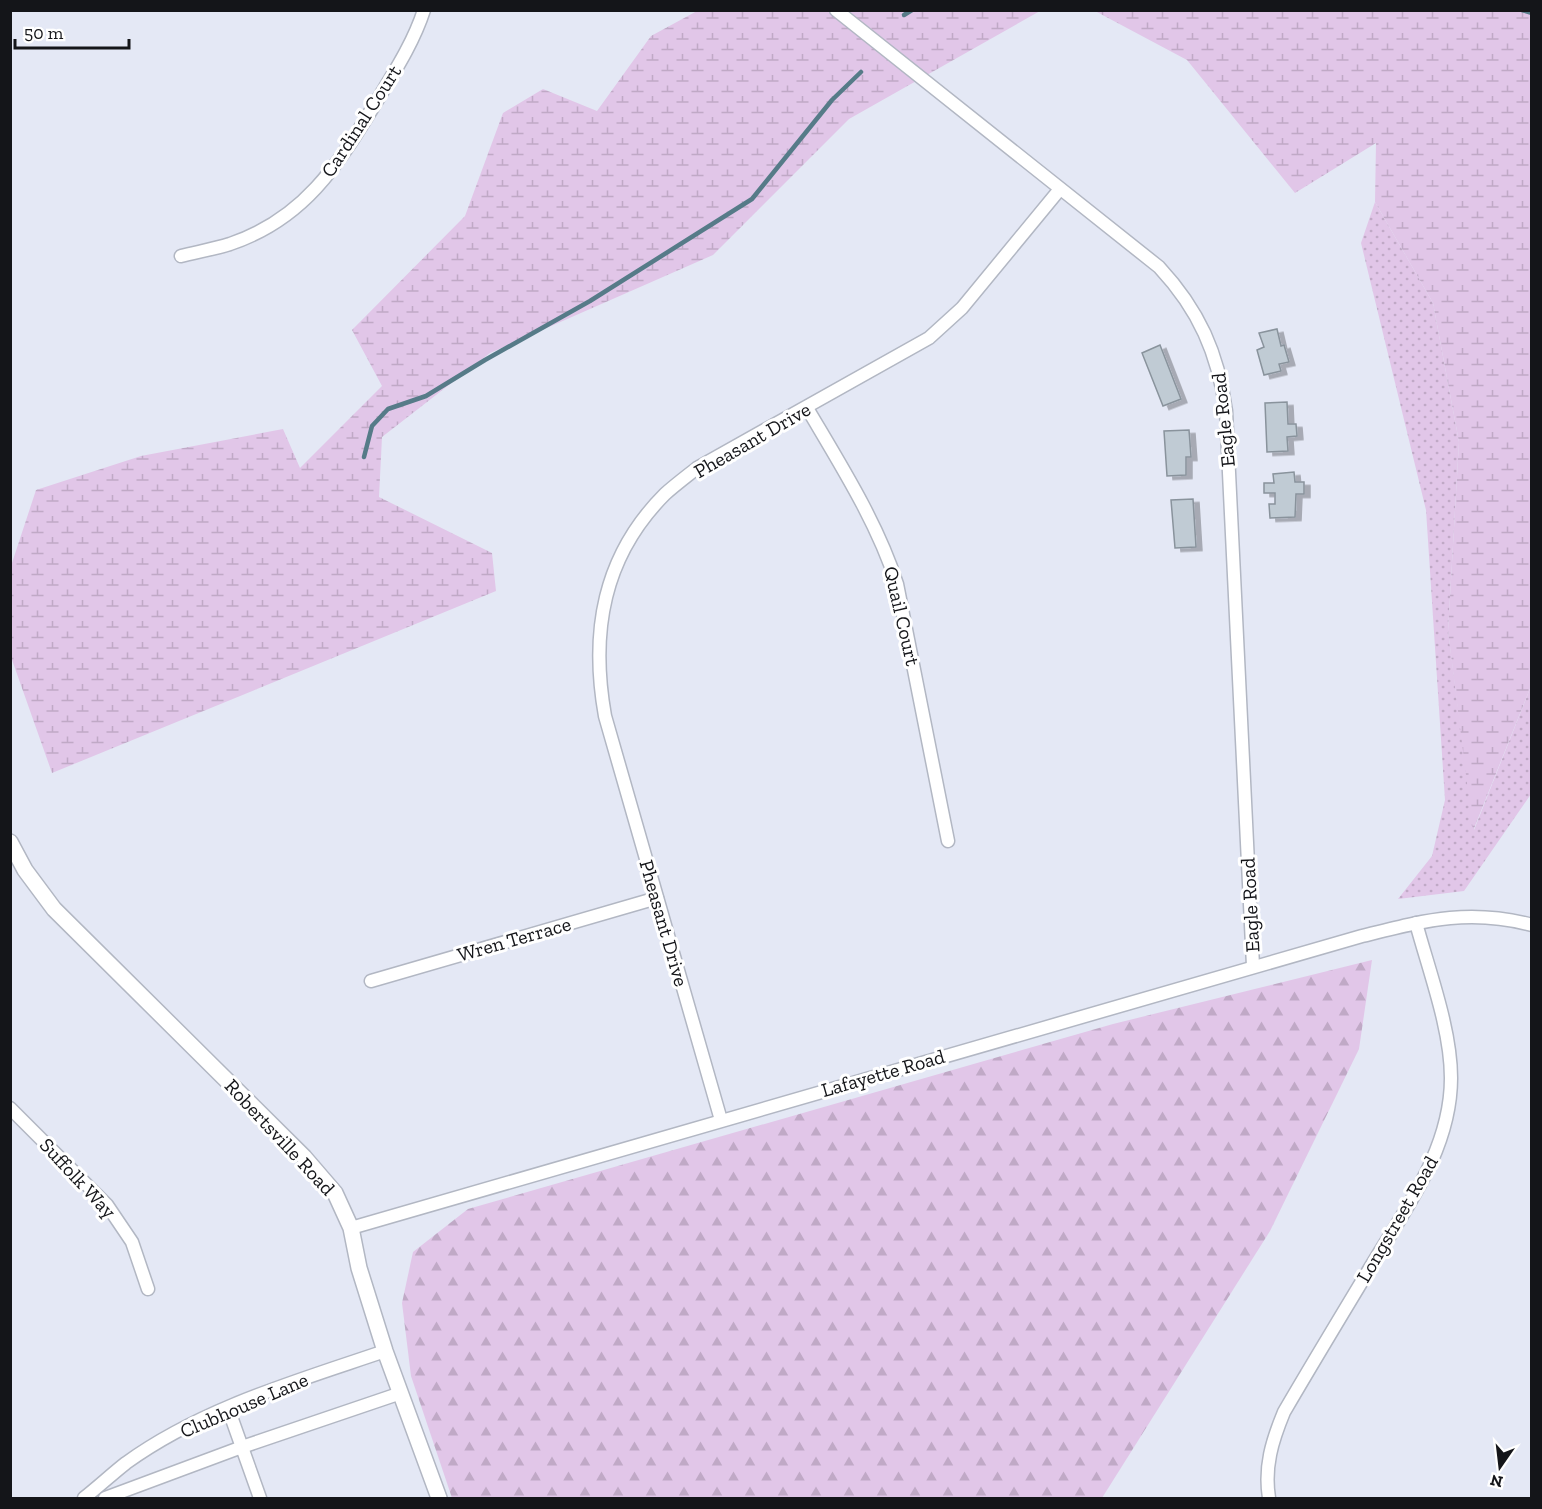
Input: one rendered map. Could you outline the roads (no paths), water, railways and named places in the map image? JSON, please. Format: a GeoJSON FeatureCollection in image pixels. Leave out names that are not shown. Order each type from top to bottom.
{"type":"FeatureCollection","features":[{"type":"Feature","properties":{"kind":"street","name":"Cardinal Court"},"geometry":{"type":"LineString","coordinates":[[181,256],[229,244],[250,236],[286,214],[315,190],[344,154],[388,82],[413,38],[424,10]]}},
{"type":"Feature","properties":{"kind":"street","name":"Eagle Road"},"geometry":{"type":"LineString","coordinates":[[836,10],[1159,267],[1174,284],[1203,329],[1213,352],[1222,384],[1226,411],[1253,966]]}},
{"type":"Feature","properties":{"kind":"street","name":"Pheasant Drive"},"geometry":{"type":"LineString","coordinates":[[721,1120],[605,716],[599,686],[598,639],[611,579],[624,549],[643,520],[667,492],[697,468],[917,346],[946,324],[962,308],[1060,189]]}},
{"type":"Feature","properties":{"kind":"street","name":"Quail Court"},"geometry":{"type":"LineString","coordinates":[[807,408],[890,560],[897,584],[948,841]]}},
{"type":"Feature","properties":{"kind":"street","name":"Robertsville Road"},"geometry":{"type":"LineString","coordinates":[[10,842],[25,870],[54,909],[304,1157],[335,1194],[351,1227],[359,1268],[385,1351],[439,1498]]}},
{"type":"Feature","properties":{"kind":"street","name":"Wren Terrace"},"geometry":{"type":"LineString","coordinates":[[371,981],[657,898]]}},
{"type":"Feature","properties":{"kind":"street","name":"Lafayette Road"},"geometry":{"type":"LineString","coordinates":[[351,1227],[1253,966],[1416,923],[1464,916],[1507,919],[1532,924]]}},
{"type":"Feature","properties":{"kind":"street","name":"Longstreet Road"},"geometry":{"type":"LineString","coordinates":[[1269,1498],[1267,1475],[1269,1456],[1284,1412],[1421,1182],[1443,1134],[1450,1097],[1450,1056],[1416,923]]}},
{"type":"Feature","properties":{"kind":"street","name":"Suffolk Way"},"geometry":{"type":"LineString","coordinates":[[10,1108],[107,1205],[132,1242],[148,1289]]}},
{"type":"Feature","properties":{"kind":"street","name":"Clubhouse Lane"},"geometry":{"type":"LineString","coordinates":[[84,1498],[126,1463],[172,1435],[228,1408],[385,1351]]}},
{"type":"Feature","properties":{"kind":"street","name":"Clubhouse Lane"},"geometry":{"type":"LineString","coordinates":[[105,1498],[242,1447],[401,1393]]}},
{"type":"Feature","properties":{"kind":"street"},"geometry":{"type":"LineString","coordinates":[[228,1408],[260,1498]]}},
{"type":"Feature","properties":{"kind":"waterway"},"geometry":{"type":"LineString","coordinates":[[904,15],[912,10]]}},
{"type":"Feature","properties":{"kind":"waterway"},"geometry":{"type":"LineString","coordinates":[[1522,10],[1532,13]]}},
{"type":"Feature","properties":{"kind":"waterway"},"geometry":{"type":"LineString","coordinates":[[364,457],[372,426],[388,409],[426,396],[590,301],[752,199],[832,100],[861,72]]}}]}
